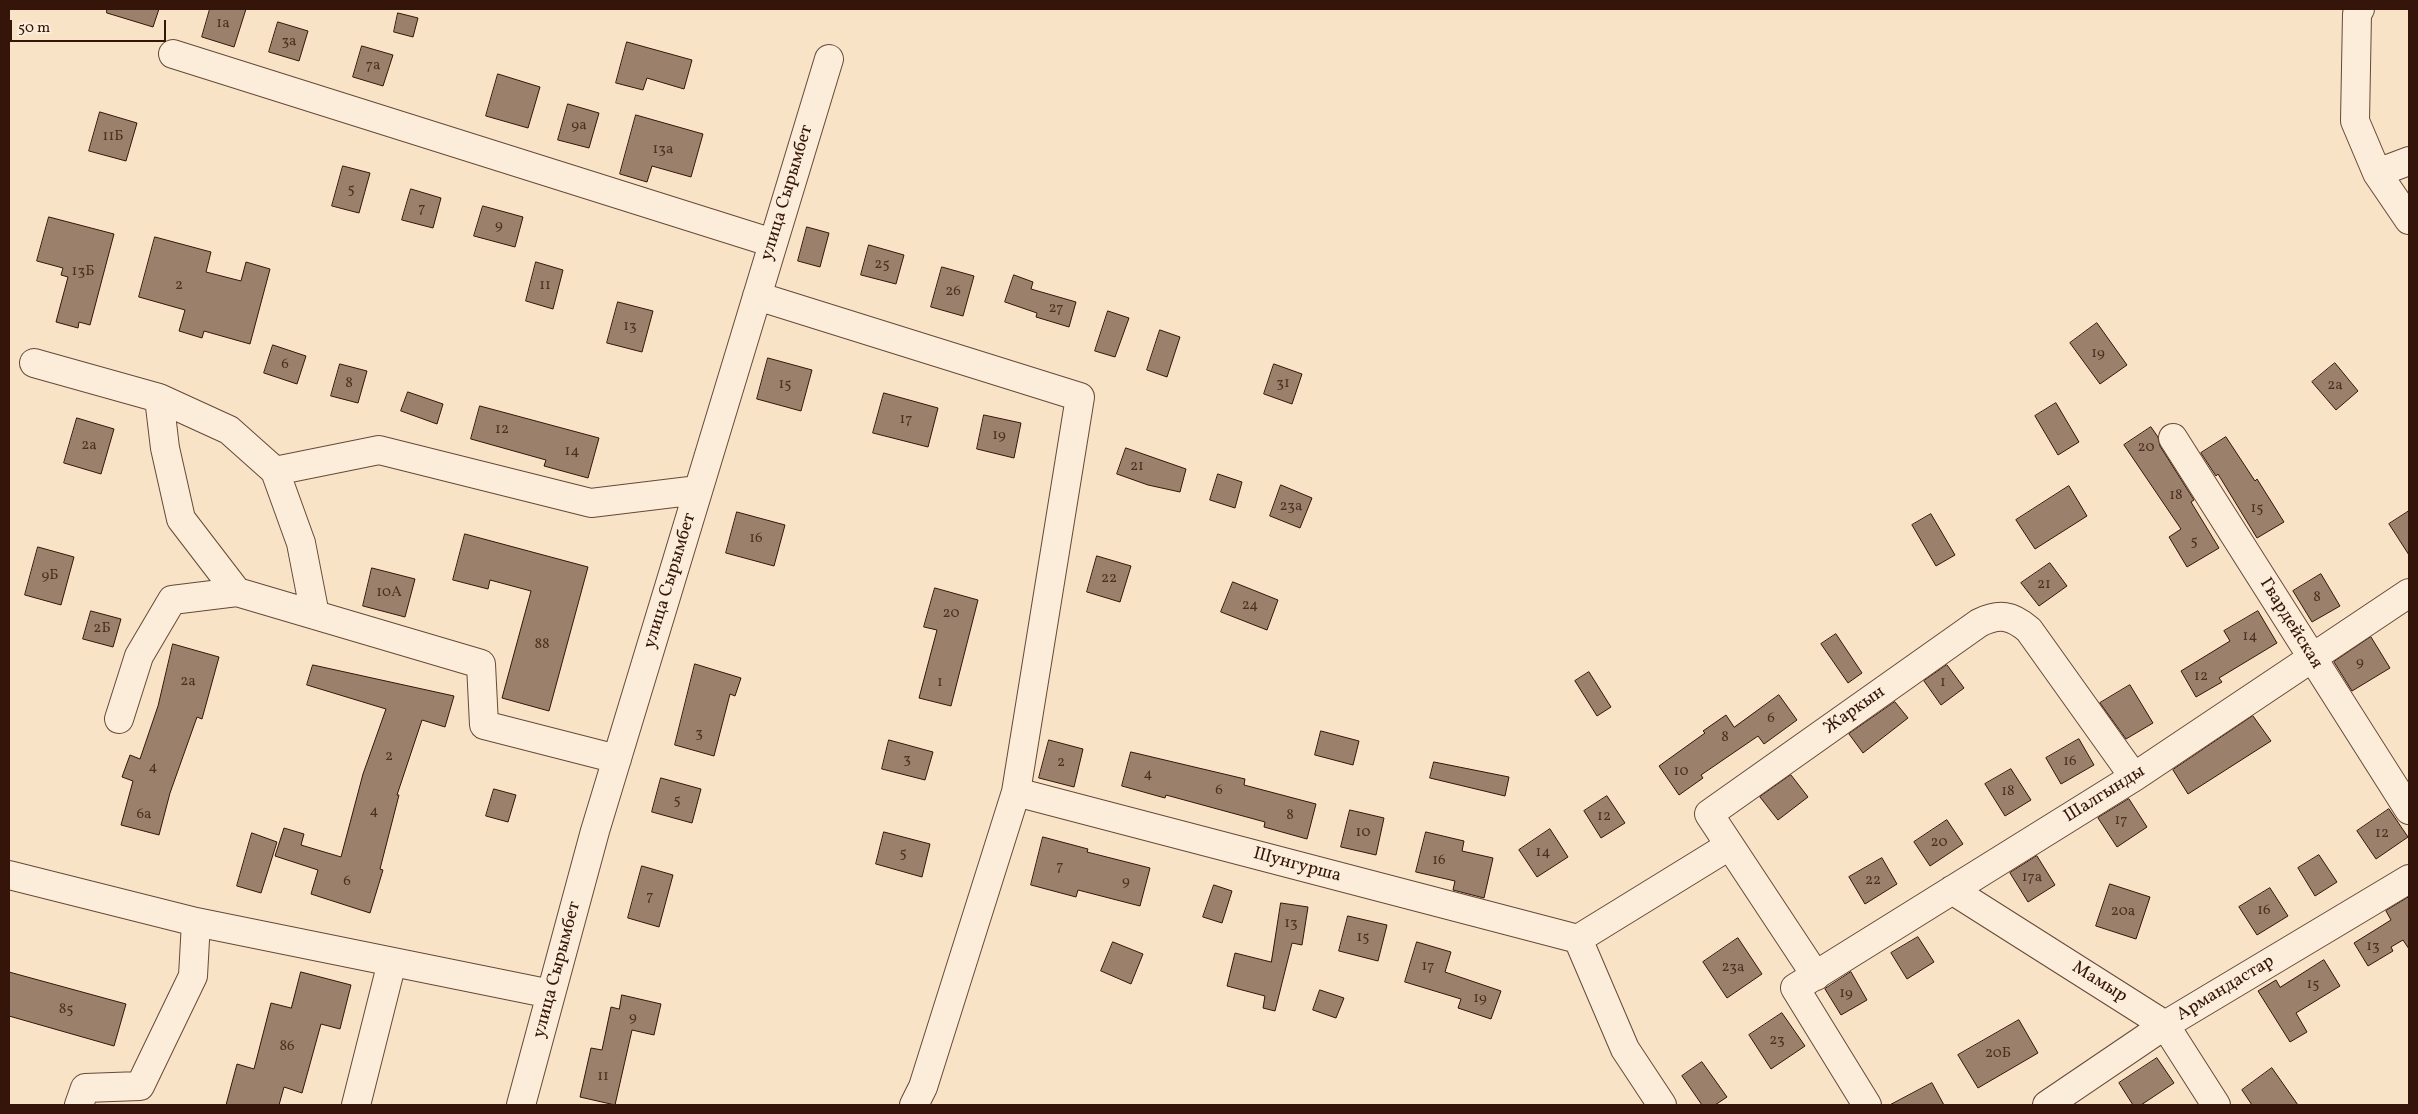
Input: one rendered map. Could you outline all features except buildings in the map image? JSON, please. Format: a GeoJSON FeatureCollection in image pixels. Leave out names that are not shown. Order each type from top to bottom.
{"type":"FeatureCollection","features":[{"type":"Feature","properties":{"kind":"street"},"geometry":{"type":"LineString","coordinates":[[2360,9],[2356,14],[2355,121],[2377,173],[2409,220]]}},
{"type":"Feature","properties":{"kind":"street"},"geometry":{"type":"LineString","coordinates":[[172,54],[773,243]]}},
{"type":"Feature","properties":{"kind":"street","name":"улица Сырымбет"},"geometry":{"type":"LineString","coordinates":[[522,1105],[595,831],[828,59]]}},
{"type":"Feature","properties":{"kind":"street"},"geometry":{"type":"LineString","coordinates":[[2377,173],[2409,161]]}},
{"type":"Feature","properties":{"kind":"street"},"geometry":{"type":"LineString","coordinates":[[757,296],[1080,397],[1016,792],[929,1068],[914,1105]]}},
{"type":"Feature","properties":{"kind":"street"},"geometry":{"type":"LineString","coordinates":[[34,363],[159,398],[229,430],[275,471],[301,543],[315,615]]}},
{"type":"Feature","properties":{"kind":"street"},"geometry":{"type":"LineString","coordinates":[[159,398],[165,448],[181,520],[238,592]]}},
{"type":"Feature","properties":{"kind":"street","name":"Гвардейская"},"geometry":{"type":"LineString","coordinates":[[2172,438],[2409,810]]}},
{"type":"Feature","properties":{"kind":"street"},"geometry":{"type":"LineString","coordinates":[[275,471],[379,450],[591,503],[698,490]]}},
{"type":"Feature","properties":{"kind":"street"},"geometry":{"type":"LineString","coordinates":[[119,719],[138,656],[172,600],[238,592],[481,664],[484,725],[617,760]]}},
{"type":"Feature","properties":{"kind":"street","name":"Шалгынды"},"geometry":{"type":"LineString","coordinates":[[1806,982],[2134,777],[2409,593]]}},
{"type":"Feature","properties":{"kind":"street","name":"Жаркын"},"geometry":{"type":"LineString","coordinates":[[1729,846],[1709,814],[1979,623],[1991,617],[2004,615],[2018,621],[2029,630],[2134,777]]}},
{"type":"Feature","properties":{"kind":"street","name":"Шунгурша"},"geometry":{"type":"LineString","coordinates":[[1016,792],[1578,940]]}},
{"type":"Feature","properties":{"kind":"street"},"geometry":{"type":"LineString","coordinates":[[1662,1105],[1625,1049],[1578,940],[1729,846],[1806,982],[1867,1105]]}},
{"type":"Feature","properties":{"kind":"street"},"geometry":{"type":"LineString","coordinates":[[9,874],[196,922],[551,994]]}},
{"type":"Feature","properties":{"kind":"street","name":"Армандастар"},"geometry":{"type":"LineString","coordinates":[[2047,1105],[2165,1025],[2409,879]]}},
{"type":"Feature","properties":{"kind":"street","name":"Мамыр"},"geometry":{"type":"LineString","coordinates":[[1952,890],[2165,1025],[2216,1105]]}},
{"type":"Feature","properties":{"kind":"street"},"geometry":{"type":"LineString","coordinates":[[79,1105],[85,1088],[140,1086],[193,976],[196,922]]}},
{"type":"Feature","properties":{"kind":"street"},"geometry":{"type":"LineString","coordinates":[[356,1105],[392,962]]}}]}
